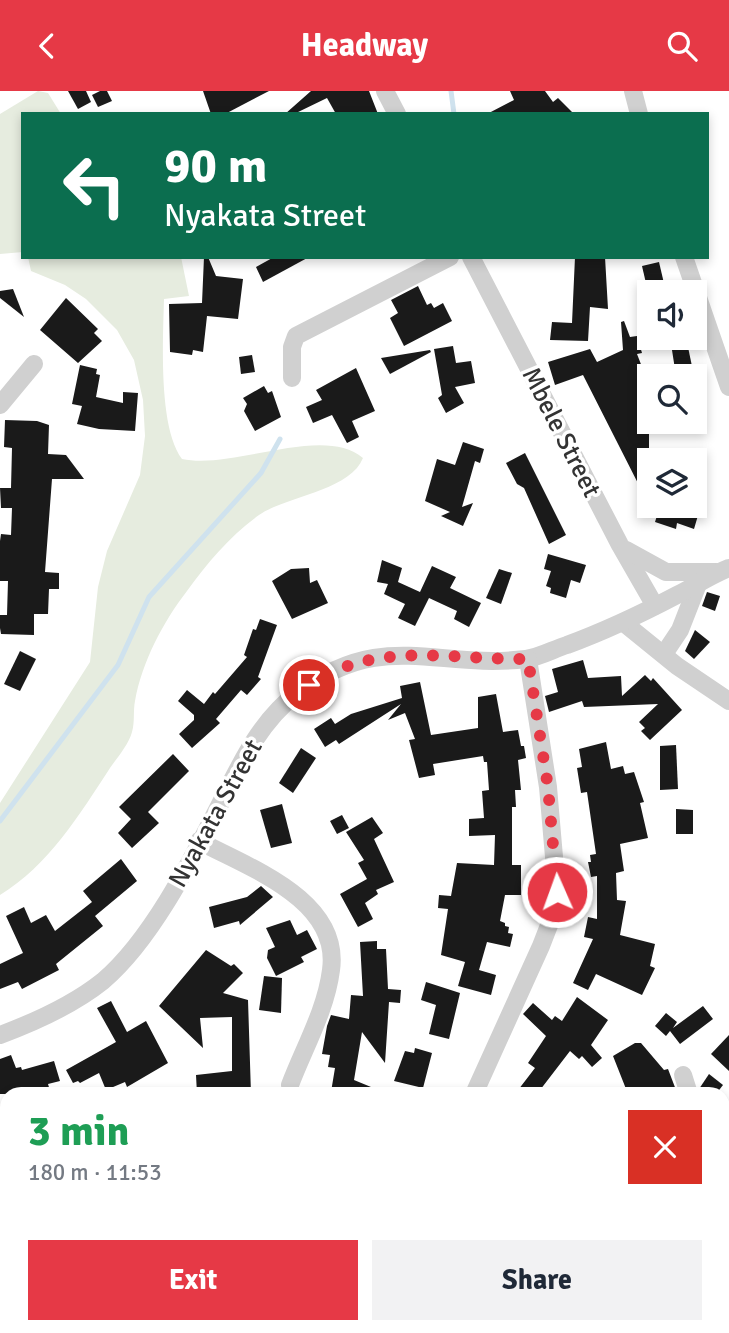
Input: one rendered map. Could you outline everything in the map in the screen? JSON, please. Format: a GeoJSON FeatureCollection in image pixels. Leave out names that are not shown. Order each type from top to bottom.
{"type":"FeatureCollection","features":[{"type":"Feature","properties":{"kind":"street"},"geometry":{"type":"LineString","coordinates":[[385,91],[396,112]]}},
{"type":"Feature","properties":{"kind":"street"},"geometry":{"type":"LineString","coordinates":[[633,91],[638,112]]}},
{"type":"Feature","properties":{"kind":"street"},"geometry":{"type":"LineString","coordinates":[[292,378],[292,347],[296,336],[446,259]]}},
{"type":"Feature","properties":{"kind":"street","name":"Mbele Street"},"geometry":{"type":"LineString","coordinates":[[472,259],[620,545],[655,606]]}},
{"type":"Feature","properties":{"kind":"street"},"geometry":{"type":"LineString","coordinates":[[685,259],[729,387]]}},
{"type":"Feature","properties":{"kind":"street"},"geometry":{"type":"LineString","coordinates":[[0,405],[34,364]]}},
{"type":"Feature","properties":{"kind":"street"},"geometry":{"type":"LineString","coordinates":[[620,545],[633,556],[666,572],[724,570]]}},
{"type":"Feature","properties":{"kind":"street","name":"Nyakata Street"},"geometry":{"type":"LineString","coordinates":[[0,1035],[34,1022],[68,1003],[101,982],[125,960],[155,920],[258,734],[295,695],[323,676],[352,663],[383,656],[421,654],[528,659],[624,623],[724,570]]}},
{"type":"Feature","properties":{"kind":"street"},"geometry":{"type":"LineString","coordinates":[[664,654],[680,630],[698,584]]}},
{"type":"Feature","properties":{"kind":"street"},"geometry":{"type":"LineString","coordinates":[[624,623],[677,666],[729,701]]}},
{"type":"Feature","properties":{"kind":"street"},"geometry":{"type":"LineString","coordinates":[[477,1087],[541,946],[553,915],[557,892],[548,787],[528,659]]}},
{"type":"Feature","properties":{"kind":"street"},"geometry":{"type":"LineString","coordinates":[[199,841],[288,888],[308,904],[331,950],[330,978],[290,1085]]}},
{"type":"Feature","properties":{"kind":"street"},"geometry":{"type":"LineString","coordinates":[[683,1075],[687,1087]]}},
{"type":"Feature","properties":{"kind":"shaded area"},"geometry":{"type":"Polygon","coordinates":[[[38,91],[48,93],[60,112],[21,112],[21,252],[0,254],[0,114],[38,91]]]}},
{"type":"Feature","properties":{"kind":"shaded area"},"geometry":{"type":"Polygon","coordinates":[[[28,259],[181,259],[189,296],[164,299],[163,359],[165,405],[174,445],[182,459],[227,459],[302,446],[325,445],[346,449],[363,458],[356,469],[332,486],[259,515],[229,540],[211,560],[178,603],[155,643],[138,686],[133,728],[126,746],[62,838],[33,869],[0,895],[0,803],[90,662],[98,587],[107,551],[140,475],[145,436],[143,400],[134,360],[117,330],[86,299],[65,285],[31,271],[28,259]]]}},
{"type":"Feature","properties":{"kind":"building"},"geometry":{"type":"Polygon","coordinates":[[[68,91],[86,91],[91,102],[78,109],[68,91]]]}},
{"type":"Feature","properties":{"kind":"building"},"geometry":{"type":"Polygon","coordinates":[[[107,91],[112,101],[98,107],[92,95],[107,91]]]}},
{"type":"Feature","properties":{"kind":"building"},"geometry":{"type":"Polygon","coordinates":[[[203,91],[269,91],[229,112],[210,112],[203,91]]]}},
{"type":"Feature","properties":{"kind":"building"},"geometry":{"type":"Polygon","coordinates":[[[311,91],[369,91],[377,112],[335,112],[327,98],[298,112],[287,112],[311,91]]]}},
{"type":"Feature","properties":{"kind":"building"},"geometry":{"type":"Polygon","coordinates":[[[510,91],[545,91],[553,102],[558,98],[572,112],[491,112],[514,100],[510,91]]]}},
{"type":"Feature","properties":{"kind":"building"},"geometry":{"type":"Polygon","coordinates":[[[204,259],[209,259],[216,276],[243,279],[238,319],[207,316],[203,352],[193,350],[192,355],[170,352],[169,304],[202,303],[204,259]]]}},
{"type":"Feature","properties":{"kind":"building"},"geometry":{"type":"Polygon","coordinates":[[[270,259],[305,259],[263,282],[256,267],[270,259]]]}},
{"type":"Feature","properties":{"kind":"building"},"geometry":{"type":"Polygon","coordinates":[[[575,259],[605,259],[608,309],[590,307],[588,341],[550,340],[552,322],[572,323],[575,259]]]}},
{"type":"Feature","properties":{"kind":"building"},"geometry":{"type":"Polygon","coordinates":[[[659,262],[663,280],[645,280],[642,266],[659,262]]]}},
{"type":"Feature","properties":{"kind":"building"},"geometry":{"type":"Polygon","coordinates":[[[418,286],[427,305],[431,303],[434,308],[443,303],[452,321],[404,346],[390,318],[398,313],[391,300],[418,286]]]}},
{"type":"Feature","properties":{"kind":"building"},"geometry":{"type":"Polygon","coordinates":[[[13,289],[24,317],[0,298],[0,291],[13,289]]]}},
{"type":"Feature","properties":{"kind":"building"},"geometry":{"type":"Polygon","coordinates":[[[66,298],[98,329],[94,333],[102,341],[78,363],[40,330],[66,298]]]}},
{"type":"Feature","properties":{"kind":"building"},"geometry":{"type":"Polygon","coordinates":[[[624,321],[630,337],[637,336],[637,350],[641,350],[642,353],[637,354],[641,364],[637,364],[637,434],[649,434],[649,448],[637,448],[637,481],[583,375],[555,385],[548,362],[590,349],[597,362],[623,350],[621,322],[624,321]]]}},
{"type":"Feature","properties":{"kind":"building"},"geometry":{"type":"Polygon","coordinates":[[[453,346],[456,363],[471,361],[475,383],[455,387],[464,403],[446,413],[438,398],[442,395],[434,349],[453,346]]]}},
{"type":"Feature","properties":{"kind":"building"},"geometry":{"type":"Polygon","coordinates":[[[430,350],[431,352],[390,374],[381,358],[430,350]]]}},
{"type":"Feature","properties":{"kind":"building"},"geometry":{"type":"Polygon","coordinates":[[[672,350],[689,350],[692,364],[674,364],[672,350]]]}},
{"type":"Feature","properties":{"kind":"building"},"geometry":{"type":"Polygon","coordinates":[[[252,355],[255,372],[241,374],[239,357],[252,355]]]}},
{"type":"Feature","properties":{"kind":"building"},"geometry":{"type":"Polygon","coordinates":[[[80,365],[97,369],[96,374],[100,375],[96,397],[123,403],[123,392],[138,393],[135,431],[99,429],[77,424],[82,406],[72,404],[80,365]]]}},
{"type":"Feature","properties":{"kind":"building"},"geometry":{"type":"Polygon","coordinates":[[[356,368],[375,411],[352,421],[359,437],[347,443],[332,415],[313,423],[306,407],[322,400],[316,390],[356,368]]]}},
{"type":"Feature","properties":{"kind":"building"},"geometry":{"type":"Polygon","coordinates":[[[264,386],[268,393],[272,391],[281,417],[255,431],[244,411],[247,404],[243,398],[264,386]]]}},
{"type":"Feature","properties":{"kind":"building"},"geometry":{"type":"Polygon","coordinates":[[[5,420],[37,421],[49,425],[48,454],[66,455],[84,479],[52,479],[45,572],[59,573],[59,589],[49,589],[48,614],[34,614],[34,635],[1,634],[0,628],[0,615],[7,615],[8,581],[0,581],[0,541],[1,534],[11,535],[12,508],[1,508],[0,488],[11,488],[12,448],[4,447],[5,420]]]}},
{"type":"Feature","properties":{"kind":"building"},"geometry":{"type":"Polygon","coordinates":[[[463,442],[484,449],[480,463],[475,461],[462,507],[473,503],[463,526],[441,516],[450,512],[425,501],[437,459],[455,465],[463,442]]]}},
{"type":"Feature","properties":{"kind":"building"},"geometry":{"type":"Polygon","coordinates":[[[525,453],[566,535],[549,544],[524,488],[517,484],[506,463],[525,453]]]}},
{"type":"Feature","properties":{"kind":"building"},"geometry":{"type":"Polygon","coordinates":[[[656,518],[697,518],[694,529],[677,523],[676,529],[655,522],[656,518]]]}},
{"type":"Feature","properties":{"kind":"building"},"geometry":{"type":"Polygon","coordinates":[[[548,554],[586,565],[580,583],[571,580],[566,598],[550,593],[551,588],[546,586],[551,571],[544,569],[548,554]]]}},
{"type":"Feature","properties":{"kind":"building"},"geometry":{"type":"Polygon","coordinates":[[[382,560],[402,568],[398,582],[420,592],[432,566],[456,577],[450,588],[481,603],[469,627],[454,619],[457,611],[429,598],[415,626],[398,618],[405,604],[384,594],[388,584],[377,582],[382,560]]]}},
{"type":"Feature","properties":{"kind":"building"},"geometry":{"type":"Polygon","coordinates":[[[309,568],[310,583],[317,580],[328,603],[292,619],[272,581],[291,569],[309,568]]]}},
{"type":"Feature","properties":{"kind":"building"},"geometry":{"type":"Polygon","coordinates":[[[499,569],[512,573],[501,604],[486,598],[499,569]]]}},
{"type":"Feature","properties":{"kind":"building"},"geometry":{"type":"Polygon","coordinates":[[[707,592],[720,596],[715,611],[702,606],[707,592]]]}},
{"type":"Feature","properties":{"kind":"building"},"geometry":{"type":"Polygon","coordinates":[[[260,619],[277,625],[258,677],[261,679],[247,695],[241,690],[216,719],[220,723],[192,748],[179,734],[194,720],[194,715],[178,701],[187,690],[204,704],[213,692],[215,694],[247,657],[244,655],[253,629],[256,630],[260,619]]]}},
{"type":"Feature","properties":{"kind":"building"},"geometry":{"type":"Polygon","coordinates":[[[695,630],[710,642],[694,659],[685,651],[695,630]]]}},
{"type":"Feature","properties":{"kind":"building"},"geometry":{"type":"Polygon","coordinates":[[[20,651],[36,659],[20,691],[4,684],[20,651]]]}},
{"type":"Feature","properties":{"kind":"building"},"geometry":{"type":"Polygon","coordinates":[[[583,660],[588,678],[621,676],[622,696],[645,675],[651,681],[653,678],[682,710],[650,740],[641,731],[645,728],[639,722],[658,704],[584,707],[582,701],[549,712],[545,696],[558,692],[552,669],[583,660]]]}},
{"type":"Feature","properties":{"kind":"building"},"geometry":{"type":"Polygon","coordinates":[[[420,682],[431,735],[478,728],[478,697],[496,694],[503,732],[518,730],[521,746],[524,746],[526,758],[518,760],[521,790],[515,790],[516,807],[512,807],[512,865],[521,865],[521,895],[505,895],[500,921],[509,927],[508,933],[513,934],[510,947],[487,942],[479,970],[496,975],[491,995],[458,986],[465,962],[441,955],[448,909],[438,908],[439,895],[451,896],[457,863],[494,865],[495,835],[469,836],[469,819],[484,818],[482,791],[489,790],[487,762],[484,762],[483,756],[433,764],[435,775],[419,778],[409,740],[415,739],[405,713],[388,720],[401,704],[339,744],[336,740],[325,747],[314,729],[331,718],[335,724],[351,714],[402,698],[400,686],[420,682]]]}},
{"type":"Feature","properties":{"kind":"building"},"geometry":{"type":"Polygon","coordinates":[[[606,742],[611,769],[623,766],[625,774],[634,772],[644,802],[640,803],[648,838],[620,844],[624,871],[616,873],[617,900],[626,901],[620,935],[655,944],[650,966],[655,968],[642,995],[596,974],[588,990],[573,983],[593,939],[584,937],[588,917],[597,919],[597,876],[591,877],[588,862],[591,862],[590,855],[596,854],[587,792],[581,793],[577,768],[582,767],[579,749],[606,742]]]}},
{"type":"Feature","properties":{"kind":"building"},"geometry":{"type":"Polygon","coordinates":[[[676,745],[678,789],[660,790],[660,746],[676,745]]]}},
{"type":"Feature","properties":{"kind":"building"},"geometry":{"type":"Polygon","coordinates":[[[301,748],[316,758],[293,793],[279,783],[301,748]]]}},
{"type":"Feature","properties":{"kind":"building"},"geometry":{"type":"Polygon","coordinates":[[[173,754],[189,771],[148,812],[159,823],[132,848],[118,833],[131,819],[119,807],[173,754]]]}},
{"type":"Feature","properties":{"kind":"building"},"geometry":{"type":"Polygon","coordinates":[[[282,804],[292,843],[271,848],[260,810],[282,804]]]}},
{"type":"Feature","properties":{"kind":"building"},"geometry":{"type":"Polygon","coordinates":[[[676,809],[693,810],[693,834],[676,834],[676,809]]]}},
{"type":"Feature","properties":{"kind":"building"},"geometry":{"type":"Polygon","coordinates":[[[342,815],[349,828],[337,834],[330,821],[342,815]]]}},
{"type":"Feature","properties":{"kind":"building"},"geometry":{"type":"Polygon","coordinates":[[[372,817],[383,833],[374,839],[394,882],[376,890],[378,894],[365,903],[373,919],[358,927],[340,894],[367,879],[358,863],[364,860],[346,832],[372,817]]]}},
{"type":"Feature","properties":{"kind":"building"},"geometry":{"type":"Polygon","coordinates":[[[121,859],[137,881],[95,916],[103,926],[56,964],[59,970],[22,989],[18,982],[0,989],[0,964],[23,953],[6,916],[24,907],[31,923],[46,915],[55,931],[92,902],[83,891],[121,859]]]}},
{"type":"Feature","properties":{"kind":"building"},"geometry":{"type":"Polygon","coordinates":[[[261,886],[273,897],[240,925],[239,921],[214,928],[209,907],[247,897],[261,886]]]}},
{"type":"Feature","properties":{"kind":"building"},"geometry":{"type":"Polygon","coordinates":[[[290,920],[297,935],[307,930],[317,949],[301,957],[304,962],[276,976],[267,958],[268,950],[275,947],[266,928],[290,920]]]}},
{"type":"Feature","properties":{"kind":"building"},"geometry":{"type":"Polygon","coordinates":[[[377,941],[377,949],[386,949],[388,989],[401,990],[400,1003],[389,1002],[385,1063],[362,1032],[354,1080],[371,1087],[332,1087],[335,1068],[328,1067],[330,1055],[322,1054],[327,1026],[331,1015],[349,1019],[351,995],[363,996],[360,942],[377,941]]]}},
{"type":"Feature","properties":{"kind":"building"},"geometry":{"type":"Polygon","coordinates":[[[206,950],[231,966],[234,964],[243,973],[223,993],[248,1000],[251,1087],[197,1087],[196,1075],[232,1071],[232,1017],[200,1018],[203,1048],[159,1006],[206,950]]]}},
{"type":"Feature","properties":{"kind":"building"},"geometry":{"type":"Polygon","coordinates":[[[264,976],[282,978],[281,1013],[259,1010],[264,976]]]}},
{"type":"Feature","properties":{"kind":"building"},"geometry":{"type":"Polygon","coordinates":[[[426,982],[460,993],[449,1039],[429,1034],[436,1005],[421,1000],[426,982]]]}},
{"type":"Feature","properties":{"kind":"building"},"geometry":{"type":"Polygon","coordinates":[[[577,997],[608,1020],[591,1045],[602,1058],[592,1067],[582,1056],[579,1059],[570,1051],[542,1087],[520,1087],[535,1068],[528,1063],[546,1036],[523,1014],[533,1003],[552,1020],[555,1016],[562,1021],[577,997]]]}},
{"type":"Feature","properties":{"kind":"building"},"geometry":{"type":"Polygon","coordinates":[[[111,1001],[127,1032],[146,1021],[168,1063],[127,1087],[125,1082],[105,1087],[99,1073],[80,1083],[73,1083],[66,1070],[116,1042],[97,1008],[111,1001]]]}},
{"type":"Feature","properties":{"kind":"building"},"geometry":{"type":"Polygon","coordinates":[[[703,1006],[713,1019],[680,1044],[670,1031],[666,1036],[655,1026],[666,1013],[677,1022],[673,1028],[703,1006]]]}},
{"type":"Feature","properties":{"kind":"building"},"geometry":{"type":"Polygon","coordinates":[[[729,1035],[729,1071],[711,1054],[729,1035]]]}},
{"type":"Feature","properties":{"kind":"building"},"geometry":{"type":"Polygon","coordinates":[[[635,1043],[641,1043],[664,1070],[668,1069],[675,1087],[625,1087],[613,1056],[635,1043]]]}},
{"type":"Feature","properties":{"kind":"building"},"geometry":{"type":"Polygon","coordinates":[[[415,1048],[432,1053],[423,1087],[394,1081],[405,1051],[414,1053],[415,1048]]]}},
{"type":"Feature","properties":{"kind":"building"},"geometry":{"type":"Polygon","coordinates":[[[11,1055],[16,1068],[21,1067],[22,1070],[54,1061],[60,1081],[48,1084],[49,1087],[0,1087],[0,1059],[11,1055]]]}},
{"type":"Feature","properties":{"kind":"building"},"geometry":{"type":"Polygon","coordinates":[[[709,1074],[723,1085],[721,1087],[700,1087],[709,1074]]]}},
{"type":"Feature","properties":{"kind":"waterway"},"geometry":{"type":"LineString","coordinates":[[451,91],[454,112]]}},
{"type":"Feature","properties":{"kind":"waterway"},"geometry":{"type":"LineString","coordinates":[[0,821],[118,665],[149,597],[261,473],[280,439]]}},
{"type":"Feature","properties":{"kind":"route"},"geometry":{"type":"LineString","coordinates":[[309,685],[352,663],[383,656],[421,654],[528,659],[548,787],[557,892]]}}]}
